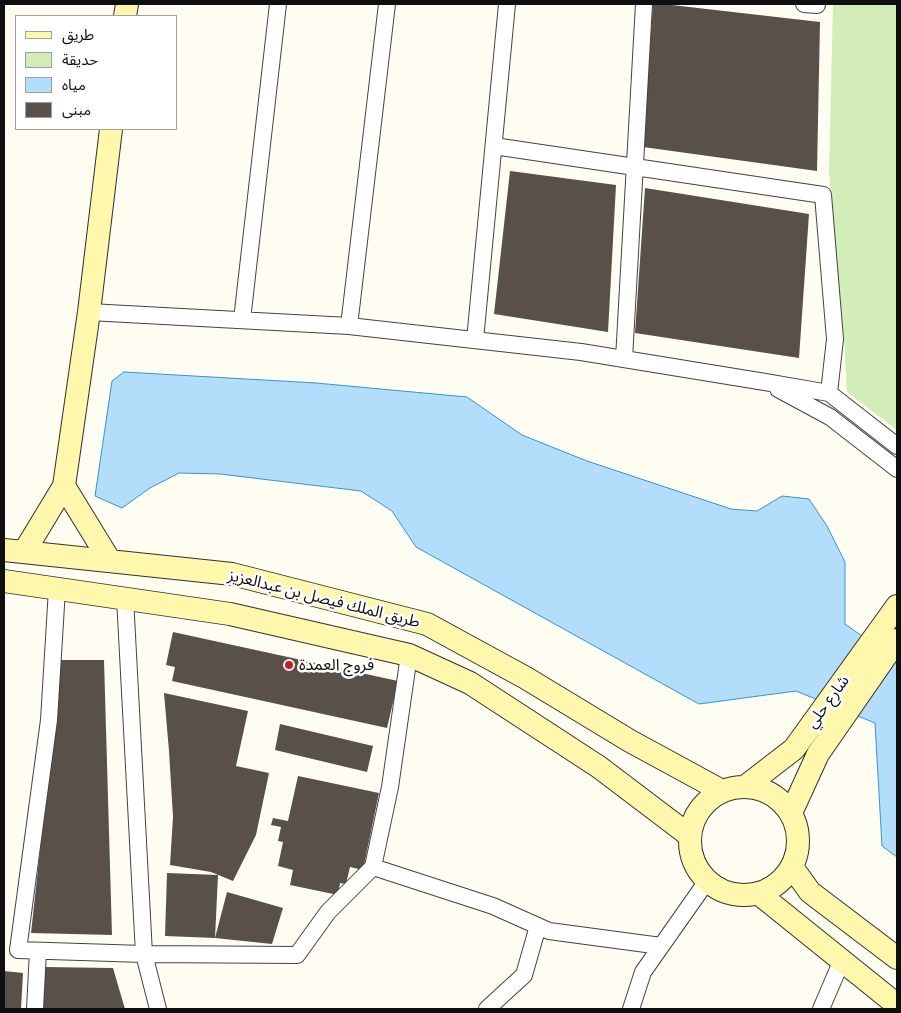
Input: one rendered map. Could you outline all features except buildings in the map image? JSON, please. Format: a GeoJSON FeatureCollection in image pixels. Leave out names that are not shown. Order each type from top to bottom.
{"type":"FeatureCollection","features":[{"type":"Feature","properties":{"kind":"street"},"geometry":{"type":"LineString","coordinates":[[242,320],[278,4]]}},
{"type":"Feature","properties":{"kind":"street"},"geometry":{"type":"LineString","coordinates":[[349,326],[387,4]]}},
{"type":"Feature","properties":{"kind":"street"},"geometry":{"type":"LineString","coordinates":[[475,340],[507,4]]}},
{"type":"Feature","properties":{"kind":"street"},"geometry":{"type":"LineString","coordinates":[[624,359],[644,4]]}},
{"type":"Feature","properties":{"kind":"street"},"geometry":{"type":"LineString","coordinates":[[804,4],[817,4]]}},
{"type":"Feature","properties":{"kind":"street"},"geometry":{"type":"LineString","coordinates":[[14,551],[64,486],[89,312],[111,130]]}},
{"type":"Feature","properties":{"kind":"street"},"geometry":{"type":"LineString","coordinates":[[494,146],[823,196],[835,339],[829,394]]}},
{"type":"Feature","properties":{"kind":"street"},"geometry":{"type":"LineString","coordinates":[[89,312],[349,326],[581,352],[765,382],[829,394],[897,446]]}},
{"type":"Feature","properties":{"kind":"street"},"geometry":{"type":"LineString","coordinates":[[765,382],[830,418],[897,470]]}},
{"type":"Feature","properties":{"kind":"street"},"geometry":{"type":"LineString","coordinates":[[64,486],[110,561]]}},
{"type":"Feature","properties":{"kind":"street","name":"طريق الملك فيصل بن عبدالعزيز"},"geometry":{"type":"LineString","coordinates":[[14,551],[232,574],[427,624],[526,678],[630,741],[722,791]]}},
{"type":"Feature","properties":{"kind":"street","name":"طريق الملك فيصل بن عبدالعزيز"},"geometry":{"type":"LineString","coordinates":[[4,581],[230,614],[409,655],[470,683],[599,767],[690,836]]}},
{"type":"Feature","properties":{"kind":"street"},"geometry":{"type":"LineString","coordinates":[[58,588],[49,720],[11,950],[144,954],[297,955],[328,912],[373,867],[390,788],[409,655]]}},
{"type":"Feature","properties":{"kind":"street"},"geometry":{"type":"LineString","coordinates":[[124,598],[144,954],[158,1009]]}},
{"type":"Feature","properties":{"kind":"street","name":"شارع حلي"},"geometry":{"type":"LineString","coordinates":[[792,813],[818,754],[891,632],[897,606]]}},
{"type":"Feature","properties":{"kind":"street","name":"شارع حلي"},"geometry":{"type":"LineString","coordinates":[[746,786],[794,749],[891,632]]}},
{"type":"Feature","properties":{"kind":"street"},"geometry":{"type":"LineString","coordinates":[[746,786],[764,790],[780,799],[792,813],[798,831],[798,850],[792,867],[780,882],[766,891],[749,895],[731,894],[707,881],[693,860],[689,843],[691,826],[699,810],[711,797],[728,788],[746,786]]}},
{"type":"Feature","properties":{"kind":"street"},"geometry":{"type":"LineString","coordinates":[[373,867],[493,906],[549,931],[662,946]]}},
{"type":"Feature","properties":{"kind":"street"},"geometry":{"type":"LineString","coordinates":[[792,867],[810,892],[897,958]]}},
{"type":"Feature","properties":{"kind":"street"},"geometry":{"type":"LineString","coordinates":[[631,1009],[643,972],[707,881]]}},
{"type":"Feature","properties":{"kind":"street"},"geometry":{"type":"LineString","coordinates":[[758,893],[897,1005]]}},
{"type":"Feature","properties":{"kind":"street"},"geometry":{"type":"LineString","coordinates":[[487,1009],[524,975],[538,926]]}},
{"type":"Feature","properties":{"kind":"street"},"geometry":{"type":"LineString","coordinates":[[34,1009],[38,951]]}},
{"type":"Feature","properties":{"kind":"street"},"geometry":{"type":"LineString","coordinates":[[821,1009],[842,960]]}},
{"type":"Feature","properties":{"kind":"green space"},"geometry":{"type":"Polygon","coordinates":[[[833,4],[897,4],[897,430],[847,392],[829,173],[833,4]]]}},
{"type":"Feature","properties":{"kind":"water"},"geometry":{"type":"Polygon","coordinates":[[[124,372],[316,383],[467,397],[522,435],[587,461],[731,509],[757,511],[782,496],[809,499],[827,526],[845,562],[845,624],[897,661],[897,857],[882,846],[875,723],[796,691],[699,704],[416,547],[392,511],[361,491],[220,474],[179,473],[150,488],[122,508],[95,496],[112,381],[124,372]]]}},
{"type":"Feature","properties":{"kind":"place","name":"فروج العمدة"},"geometry":{"type":"Point","coordinates":[289,665]}}]}
